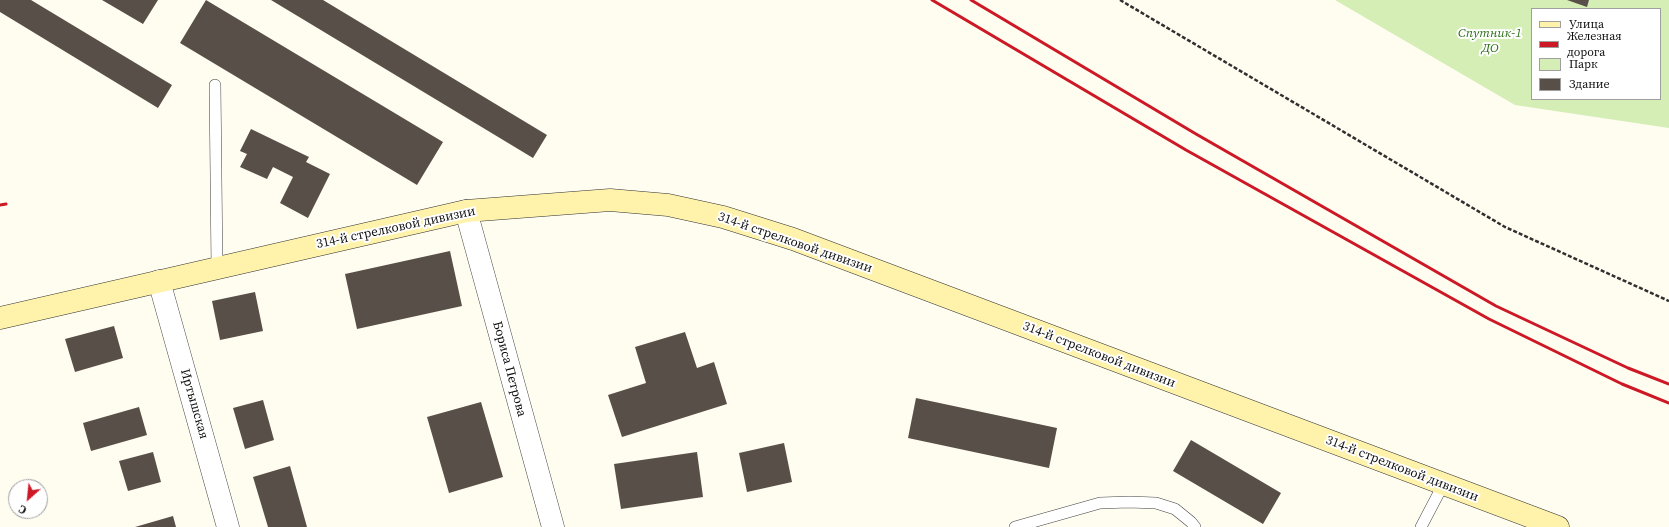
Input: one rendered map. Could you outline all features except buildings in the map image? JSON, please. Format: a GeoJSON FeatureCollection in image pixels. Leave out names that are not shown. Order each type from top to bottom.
{"type":"FeatureCollection","features":[{"type":"Feature","properties":{"kind":"street","name":"314-й стрелковой дивизии"},"geometry":{"type":"LineString","coordinates":[[0,318],[466,211],[610,200],[668,205],[723,217],[793,239],[1443,485],[1558,527]]}},
{"type":"Feature","properties":{"kind":"street","name":"Бориса Петрова"},"geometry":{"type":"LineString","coordinates":[[466,211],[553,527]]}},
{"type":"Feature","properties":{"kind":"street","name":"Иртышская"},"geometry":{"type":"LineString","coordinates":[[159,281],[228,527]]}},
{"type":"Feature","properties":{"kind":"lane"},"geometry":{"type":"LineString","coordinates":[[215,85],[217,268]]}},
{"type":"Feature","properties":{"kind":"lane"},"geometry":{"type":"LineString","coordinates":[[1421,527],[1443,485]]}},
{"type":"Feature","properties":{"kind":"lane"},"geometry":{"type":"LineString","coordinates":[[1015,527],[1100,503],[1129,502],[1156,503],[1176,509],[1195,527]]}},
{"type":"Feature","properties":{"kind":"path"},"geometry":{"type":"LineString","coordinates":[[1120,0],[1505,227],[1669,300]]}},
{"type":"Feature","properties":{"kind":"green space","name":"Спутник-1 ДО"},"geometry":{"type":"Polygon","coordinates":[[[1335,0],[1669,0],[1669,128],[1515,105],[1335,0]]]}},
{"type":"Feature","properties":{"kind":"railway"},"geometry":{"type":"LineString","coordinates":[[932,0],[1186,150],[1489,319],[1622,384],[1669,403]]}},
{"type":"Feature","properties":{"kind":"railway"},"geometry":{"type":"LineString","coordinates":[[971,0],[1196,134],[1496,306],[1628,368],[1669,384]]}},
{"type":"Feature","properties":{"kind":"railway"},"geometry":{"type":"LineString","coordinates":[[0,205],[6,204]]}}]}
